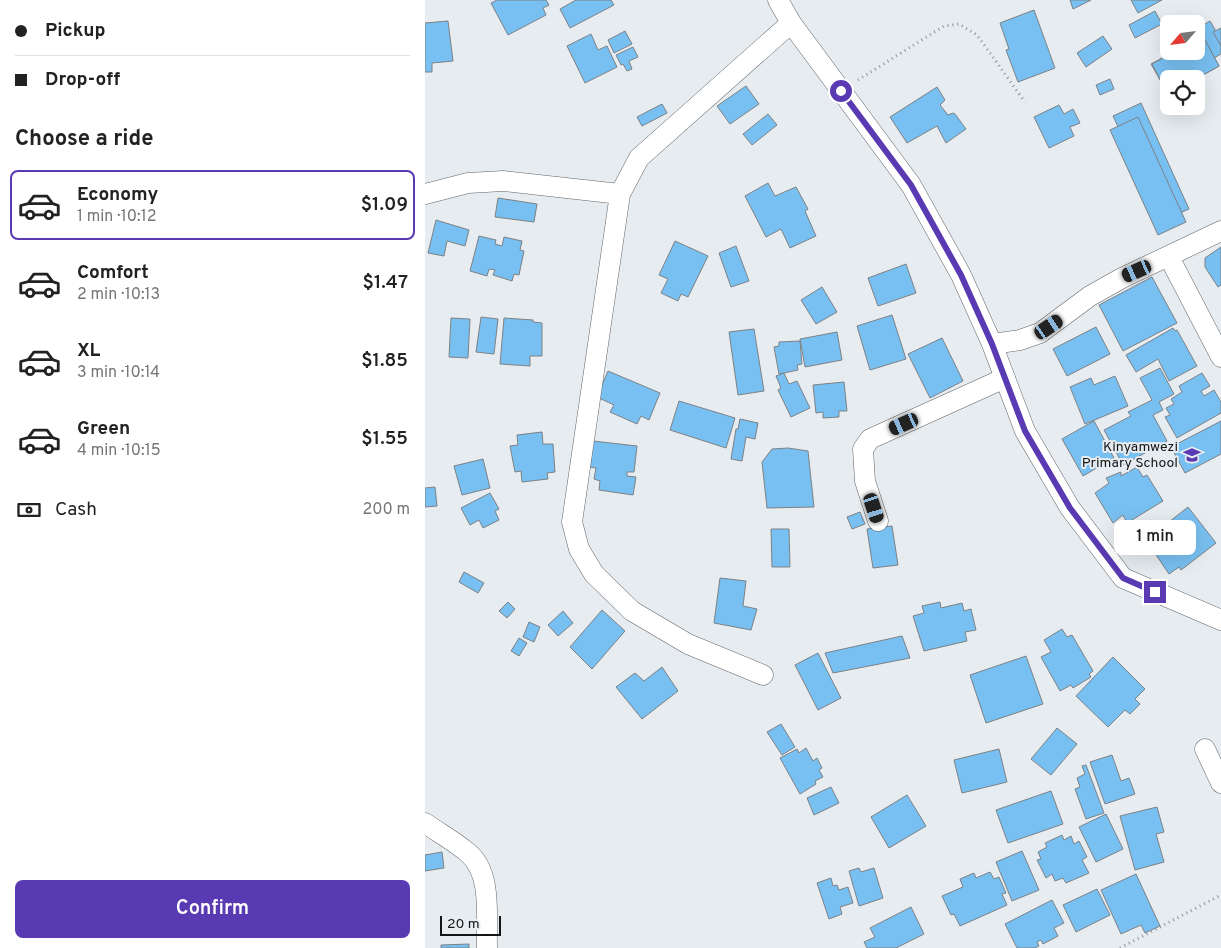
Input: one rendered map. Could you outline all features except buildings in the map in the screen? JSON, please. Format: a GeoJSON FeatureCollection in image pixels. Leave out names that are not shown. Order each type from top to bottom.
{"type":"FeatureCollection","features":[{"type":"Feature","properties":{"kind":"street"},"geometry":{"type":"LineString","coordinates":[[778,0],[791,23],[911,185],[961,275],[992,344],[1025,431],[1070,508],[1123,578],[1221,620]]}},
{"type":"Feature","properties":{"kind":"street"},"geometry":{"type":"LineString","coordinates":[[763,675],[688,644],[631,611],[594,574],[579,549],[572,522],[620,194],[639,158],[791,23]]}},
{"type":"Feature","properties":{"kind":"street"},"geometry":{"type":"LineString","coordinates":[[425,194],[468,183],[503,180],[620,194]]}},
{"type":"Feature","properties":{"kind":"street"},"geometry":{"type":"LineString","coordinates":[[992,344],[1020,340],[1040,334],[1090,296],[1122,278],[1221,231]]}},
{"type":"Feature","properties":{"kind":"street"},"geometry":{"type":"LineString","coordinates":[[1169,257],[1221,358]]}},
{"type":"Feature","properties":{"kind":"street"},"geometry":{"type":"LineString","coordinates":[[878,521],[865,481],[863,449],[870,439],[1005,378]]}},
{"type":"Feature","properties":{"kind":"street"},"geometry":{"type":"LineString","coordinates":[[1205,749],[1221,783]]}},
{"type":"Feature","properties":{"kind":"street"},"geometry":{"type":"LineString","coordinates":[[425,823],[469,852],[479,865],[484,878],[487,948]]}},
{"type":"Feature","properties":{"kind":"path"},"geometry":{"type":"LineString","coordinates":[[841,91],[944,26],[959,24],[977,35],[1025,102]]}},
{"type":"Feature","properties":{"kind":"path"},"geometry":{"type":"LineString","coordinates":[[1121,948],[1221,895]]}},
{"type":"Feature","properties":{"kind":"place","name":"Kinyamwezi Primary School"},"geometry":{"type":"Point","coordinates":[1192,455]}},
{"type":"Feature","properties":{"kind":"route"},"geometry":{"type":"LineString","coordinates":[[841,91],[911,185],[961,275],[992,344],[1025,431],[1070,508],[1123,578],[1155,592]]}}]}
